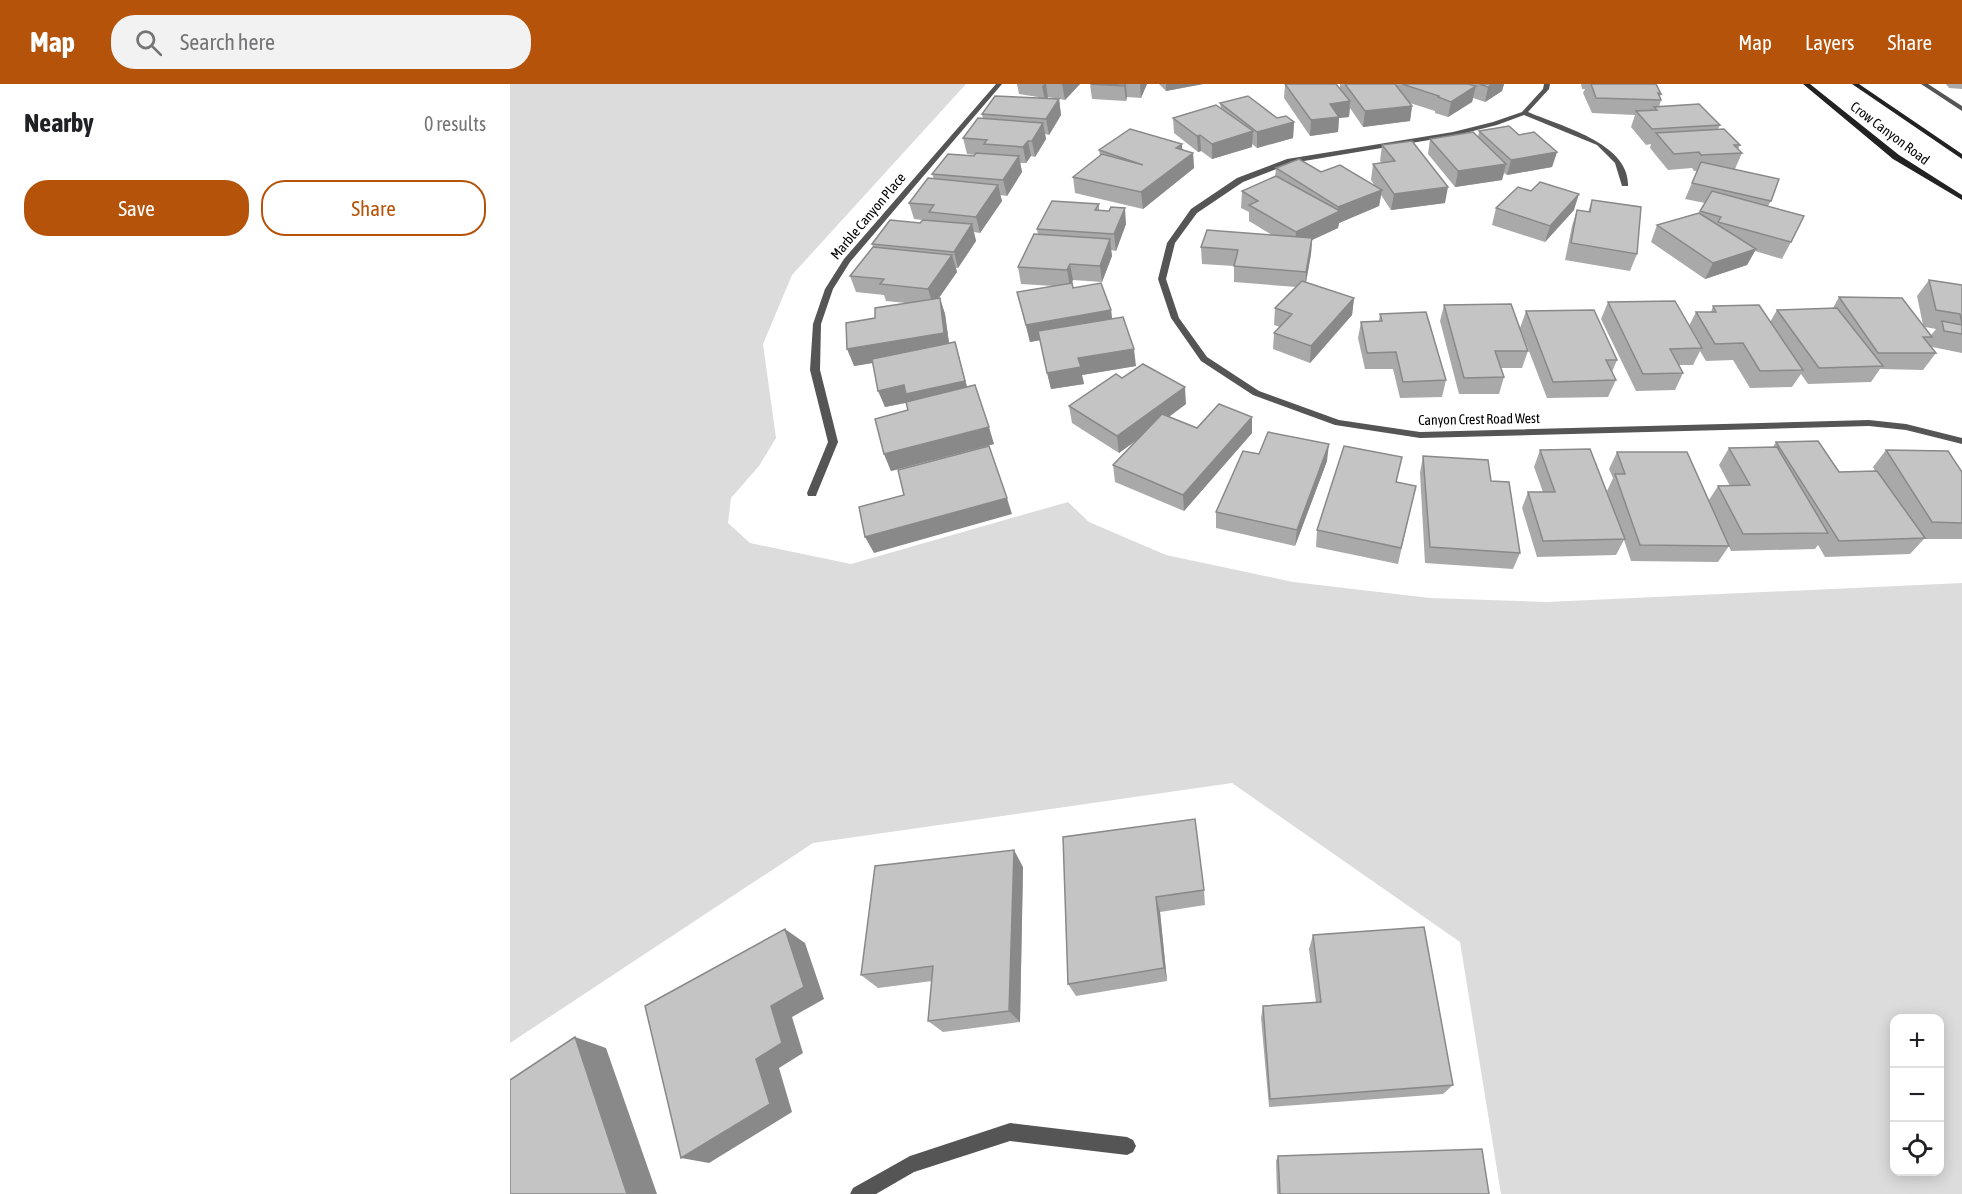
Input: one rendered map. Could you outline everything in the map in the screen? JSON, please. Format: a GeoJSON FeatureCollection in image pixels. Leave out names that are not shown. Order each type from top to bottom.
{"type":"FeatureCollection","features":[{"type":"Feature","properties":{"kind":"main road","name":"Crow Canyon Road"},"geometry":{"type":"LineString","coordinates":[[1806,84],[1896,157],[1962,198]]}},
{"type":"Feature","properties":{"kind":"main road","name":"Crow Canyon Road"},"geometry":{"type":"LineString","coordinates":[[1855,84],[1962,157]]}},
{"type":"Feature","properties":{"kind":"street","name":"Marble Canyon Place"},"geometry":{"type":"LineString","coordinates":[[812,493],[833,442],[815,370],[817,324],[829,289],[846,261],[999,84]]}},
{"type":"Feature","properties":{"kind":"street","name":"Canyon Crest Road West"},"geometry":{"type":"LineString","coordinates":[[1547,84],[1546,89],[1524,113],[1495,124],[1453,134],[1290,161],[1240,180],[1194,211],[1171,243],[1162,279],[1175,318],[1204,359],[1256,393],[1338,423],[1420,435],[1869,423],[1906,427],[1962,441]]}},
{"type":"Feature","properties":{"kind":"street"},"geometry":{"type":"LineString","coordinates":[[1924,84],[1962,109]]}},
{"type":"Feature","properties":{"kind":"street"},"geometry":{"type":"LineString","coordinates":[[1524,113],[1599,144],[1618,162],[1625,184]]}},
{"type":"Feature","properties":{"kind":"street"},"geometry":{"type":"LineString","coordinates":[[859,1194],[910,1165],[1010,1132],[1127,1146]]}},
{"type":"Feature","properties":{"kind":"shaded area"},"geometry":{"type":"Polygon","coordinates":[[[510,84],[966,84],[792,275],[763,344],[776,438],[759,466],[731,498],[728,523],[750,543],[851,564],[1068,502],[1089,522],[1166,555],[1293,582],[1430,598],[1547,602],[1962,583],[1962,1194],[1501,1194],[1460,942],[1232,783],[813,843],[510,1043],[510,84]]]}},
{"type":"Feature","properties":{"kind":"building"},"geometry":{"type":"Polygon","coordinates":[[[1091,84],[1125,84],[1124,86],[1091,84]]]}},
{"type":"Feature","properties":{"kind":"building"},"geometry":{"type":"Polygon","coordinates":[[[1285,84],[1336,84],[1350,101],[1330,104],[1339,117],[1311,120],[1285,84]]]}},
{"type":"Feature","properties":{"kind":"building"},"geometry":{"type":"Polygon","coordinates":[[[1345,84],[1395,84],[1412,106],[1365,111],[1345,84]]]}},
{"type":"Feature","properties":{"kind":"building"},"geometry":{"type":"Polygon","coordinates":[[[1402,84],[1468,84],[1476,86],[1451,102],[1402,84]]]}},
{"type":"Feature","properties":{"kind":"building"},"geometry":{"type":"Polygon","coordinates":[[[1591,84],[1656,84],[1661,100],[1596,98],[1591,84]]]}},
{"type":"Feature","properties":{"kind":"building"},"geometry":{"type":"Polygon","coordinates":[[[995,96],[1059,99],[1046,119],[982,114],[995,96]]]}},
{"type":"Feature","properties":{"kind":"building"},"geometry":{"type":"Polygon","coordinates":[[[1248,96],[1277,118],[1286,116],[1294,122],[1257,132],[1220,103],[1248,96]]]}},
{"type":"Feature","properties":{"kind":"building"},"geometry":{"type":"Polygon","coordinates":[[[1699,104],[1720,125],[1652,129],[1636,111],[1657,110],[1654,107],[1699,104]]]}},
{"type":"Feature","properties":{"kind":"building"},"geometry":{"type":"Polygon","coordinates":[[[1216,105],[1253,131],[1212,144],[1173,118],[1216,105]]]}},
{"type":"Feature","properties":{"kind":"building"},"geometry":{"type":"Polygon","coordinates":[[[978,118],[1043,123],[1032,141],[1028,141],[1023,147],[984,144],[987,140],[963,138],[978,118]]]}},
{"type":"Feature","properties":{"kind":"building"},"geometry":{"type":"Polygon","coordinates":[[[1509,126],[1519,135],[1534,132],[1557,152],[1511,160],[1479,131],[1509,126]]]}},
{"type":"Feature","properties":{"kind":"building"},"geometry":{"type":"Polygon","coordinates":[[[1130,129],[1182,144],[1176,148],[1193,153],[1141,192],[1073,177],[1102,154],[1143,165],[1099,150],[1130,129]]]}},
{"type":"Feature","properties":{"kind":"building"},"geometry":{"type":"Polygon","coordinates":[[[1724,129],[1740,145],[1734,145],[1742,153],[1674,154],[1656,133],[1724,129]]]}},
{"type":"Feature","properties":{"kind":"building"},"geometry":{"type":"Polygon","coordinates":[[[1473,132],[1506,164],[1458,171],[1430,139],[1473,132]]]}},
{"type":"Feature","properties":{"kind":"building"},"geometry":{"type":"Polygon","coordinates":[[[1412,141],[1448,187],[1394,194],[1373,164],[1395,161],[1382,145],[1412,141]]]}},
{"type":"Feature","properties":{"kind":"building"},"geometry":{"type":"Polygon","coordinates":[[[976,153],[1019,156],[1003,180],[932,174],[948,154],[974,156],[976,153]]]}},
{"type":"Feature","properties":{"kind":"building"},"geometry":{"type":"Polygon","coordinates":[[[1299,159],[1321,172],[1340,165],[1382,190],[1338,207],[1276,168],[1299,159]]]}},
{"type":"Feature","properties":{"kind":"building"},"geometry":{"type":"Polygon","coordinates":[[[1701,162],[1779,179],[1771,201],[1692,183],[1701,162]]]}},
{"type":"Feature","properties":{"kind":"building"},"geometry":{"type":"Polygon","coordinates":[[[1276,176],[1340,211],[1296,232],[1249,205],[1258,201],[1242,191],[1276,176]]]}},
{"type":"Feature","properties":{"kind":"building"},"geometry":{"type":"Polygon","coordinates":[[[928,178],[998,185],[976,217],[929,212],[934,205],[909,203],[928,178]]]}},
{"type":"Feature","properties":{"kind":"building"},"geometry":{"type":"Polygon","coordinates":[[[1540,182],[1579,194],[1550,226],[1496,208],[1518,187],[1531,191],[1540,182]]]}},
{"type":"Feature","properties":{"kind":"building"},"geometry":{"type":"Polygon","coordinates":[[[1712,191],[1804,216],[1791,242],[1718,222],[1721,217],[1700,211],[1712,191]]]}},
{"type":"Feature","properties":{"kind":"building"},"geometry":{"type":"Polygon","coordinates":[[[1592,200],[1641,207],[1637,254],[1571,243],[1577,210],[1590,212],[1592,200]]]}},
{"type":"Feature","properties":{"kind":"building"},"geometry":{"type":"Polygon","coordinates":[[[1052,201],[1099,204],[1095,210],[1109,211],[1111,207],[1125,208],[1114,234],[1037,229],[1052,201]]]}},
{"type":"Feature","properties":{"kind":"building"},"geometry":{"type":"Polygon","coordinates":[[[1699,213],[1756,249],[1713,263],[1657,225],[1699,213]]]}},
{"type":"Feature","properties":{"kind":"building"},"geometry":{"type":"Polygon","coordinates":[[[890,220],[972,224],[954,252],[872,244],[890,220]]]}},
{"type":"Feature","properties":{"kind":"building"},"geometry":{"type":"Polygon","coordinates":[[[1207,230],[1312,238],[1306,272],[1234,266],[1238,250],[1201,247],[1207,230]]]}},
{"type":"Feature","properties":{"kind":"building"},"geometry":{"type":"Polygon","coordinates":[[[1034,234],[1110,239],[1100,266],[1070,264],[1067,270],[1018,267],[1034,234]]]}},
{"type":"Feature","properties":{"kind":"building"},"geometry":{"type":"Polygon","coordinates":[[[873,247],[952,255],[928,289],[880,284],[884,279],[850,276],[873,247]]]}},
{"type":"Feature","properties":{"kind":"building"},"geometry":{"type":"Polygon","coordinates":[[[1929,280],[1962,285],[1962,324],[1960,314],[1936,310],[1929,280]]]}},
{"type":"Feature","properties":{"kind":"building"},"geometry":{"type":"Polygon","coordinates":[[[1302,281],[1354,298],[1311,346],[1274,333],[1292,314],[1275,308],[1302,281]]]}},
{"type":"Feature","properties":{"kind":"building"},"geometry":{"type":"Polygon","coordinates":[[[1072,283],[1073,288],[1101,283],[1111,310],[1026,325],[1017,292],[1072,283]]]}},
{"type":"Feature","properties":{"kind":"building"},"geometry":{"type":"Polygon","coordinates":[[[1839,297],[1902,298],[1932,337],[1923,337],[1936,353],[1878,353],[1839,297]]]}},
{"type":"Feature","properties":{"kind":"building"},"geometry":{"type":"Polygon","coordinates":[[[940,298],[944,333],[847,349],[846,323],[875,318],[875,308],[940,298]]]}},
{"type":"Feature","properties":{"kind":"building"},"geometry":{"type":"Polygon","coordinates":[[[1675,301],[1702,348],[1670,349],[1683,373],[1643,374],[1608,302],[1675,301]]]}},
{"type":"Feature","properties":{"kind":"building"},"geometry":{"type":"Polygon","coordinates":[[[1511,304],[1528,351],[1495,351],[1504,377],[1464,378],[1444,305],[1511,304]]]}},
{"type":"Feature","properties":{"kind":"building"},"geometry":{"type":"Polygon","coordinates":[[[1759,305],[1803,370],[1760,371],[1743,343],[1715,344],[1696,312],[1716,312],[1713,306],[1759,305]]]}},
{"type":"Feature","properties":{"kind":"building"},"geometry":{"type":"Polygon","coordinates":[[[1837,308],[1883,366],[1819,368],[1777,310],[1837,308]]]}},
{"type":"Feature","properties":{"kind":"building"},"geometry":{"type":"Polygon","coordinates":[[[1594,310],[1617,360],[1606,360],[1616,380],[1553,382],[1526,311],[1594,310]]]}},
{"type":"Feature","properties":{"kind":"building"},"geometry":{"type":"Polygon","coordinates":[[[1426,312],[1446,380],[1403,382],[1396,352],[1367,353],[1361,322],[1382,321],[1380,314],[1426,312]]]}},
{"type":"Feature","properties":{"kind":"building"},"geometry":{"type":"Polygon","coordinates":[[[1123,317],[1134,349],[1078,358],[1081,367],[1047,373],[1038,331],[1123,317]]]}},
{"type":"Feature","properties":{"kind":"building"},"geometry":{"type":"Polygon","coordinates":[[[1942,321],[1962,325],[1962,334],[1944,331],[1942,321]]]}},
{"type":"Feature","properties":{"kind":"building"},"geometry":{"type":"Polygon","coordinates":[[[955,342],[965,381],[906,394],[904,385],[878,391],[872,359],[955,342]]]}},
{"type":"Feature","properties":{"kind":"building"},"geometry":{"type":"Polygon","coordinates":[[[1143,364],[1185,387],[1117,436],[1069,406],[1116,374],[1122,378],[1143,364]]]}},
{"type":"Feature","properties":{"kind":"building"},"geometry":{"type":"Polygon","coordinates":[[[975,385],[989,427],[884,454],[875,419],[908,410],[906,402],[975,385]]]}},
{"type":"Feature","properties":{"kind":"building"},"geometry":{"type":"Polygon","coordinates":[[[1219,404],[1252,417],[1183,495],[1113,465],[1162,414],[1197,428],[1219,404]]]}},
{"type":"Feature","properties":{"kind":"building"},"geometry":{"type":"Polygon","coordinates":[[[1268,432],[1329,444],[1297,530],[1216,512],[1243,451],[1259,454],[1268,432]]]}},
{"type":"Feature","properties":{"kind":"building"},"geometry":{"type":"Polygon","coordinates":[[[1818,441],[1839,472],[1877,471],[1925,538],[1839,541],[1776,442],[1818,441]]]}},
{"type":"Feature","properties":{"kind":"building"},"geometry":{"type":"Polygon","coordinates":[[[989,446],[1007,498],[865,537],[859,507],[904,495],[898,470],[989,446]]]}},
{"type":"Feature","properties":{"kind":"building"},"geometry":{"type":"Polygon","coordinates":[[[1344,446],[1402,457],[1396,482],[1416,486],[1401,548],[1317,530],[1344,446]]]}},
{"type":"Feature","properties":{"kind":"building"},"geometry":{"type":"Polygon","coordinates":[[[1777,447],[1828,533],[1743,534],[1718,486],[1750,485],[1729,448],[1777,447]]]}},
{"type":"Feature","properties":{"kind":"building"},"geometry":{"type":"Polygon","coordinates":[[[1590,449],[1625,539],[1543,541],[1528,492],[1555,492],[1540,450],[1590,449]]]}},
{"type":"Feature","properties":{"kind":"building"},"geometry":{"type":"Polygon","coordinates":[[[1886,450],[1948,451],[1962,472],[1962,523],[1932,522],[1886,450]]]}},
{"type":"Feature","properties":{"kind":"building"},"geometry":{"type":"Polygon","coordinates":[[[1617,452],[1687,452],[1729,546],[1640,545],[1615,474],[1625,474],[1617,452]]]}},
{"type":"Feature","properties":{"kind":"building"},"geometry":{"type":"Polygon","coordinates":[[[1423,456],[1488,460],[1491,481],[1509,482],[1520,553],[1430,547],[1423,456]]]}},
{"type":"Feature","properties":{"kind":"building"},"geometry":{"type":"Polygon","coordinates":[[[1195,819],[1204,890],[1156,897],[1164,968],[1068,984],[1063,837],[1195,819]]]}},
{"type":"Feature","properties":{"kind":"building"},"geometry":{"type":"Polygon","coordinates":[[[1014,850],[1009,1011],[928,1021],[933,966],[861,975],[875,866],[1014,850]]]}},
{"type":"Feature","properties":{"kind":"building"},"geometry":{"type":"Polygon","coordinates":[[[1424,927],[1453,1085],[1270,1099],[1263,1006],[1321,1002],[1313,935],[1424,927]]]}},
{"type":"Feature","properties":{"kind":"building"},"geometry":{"type":"Polygon","coordinates":[[[785,929],[804,987],[771,1006],[782,1043],[756,1059],[770,1104],[681,1158],[645,1006],[785,929]]]}},
{"type":"Feature","properties":{"kind":"building"},"geometry":{"type":"Polygon","coordinates":[[[575,1037],[627,1194],[510,1194],[510,1080],[575,1037]]]}},
{"type":"Feature","properties":{"kind":"building"},"geometry":{"type":"Polygon","coordinates":[[[1482,1149],[1489,1194],[1280,1194],[1278,1156],[1482,1149]]]}}]}
